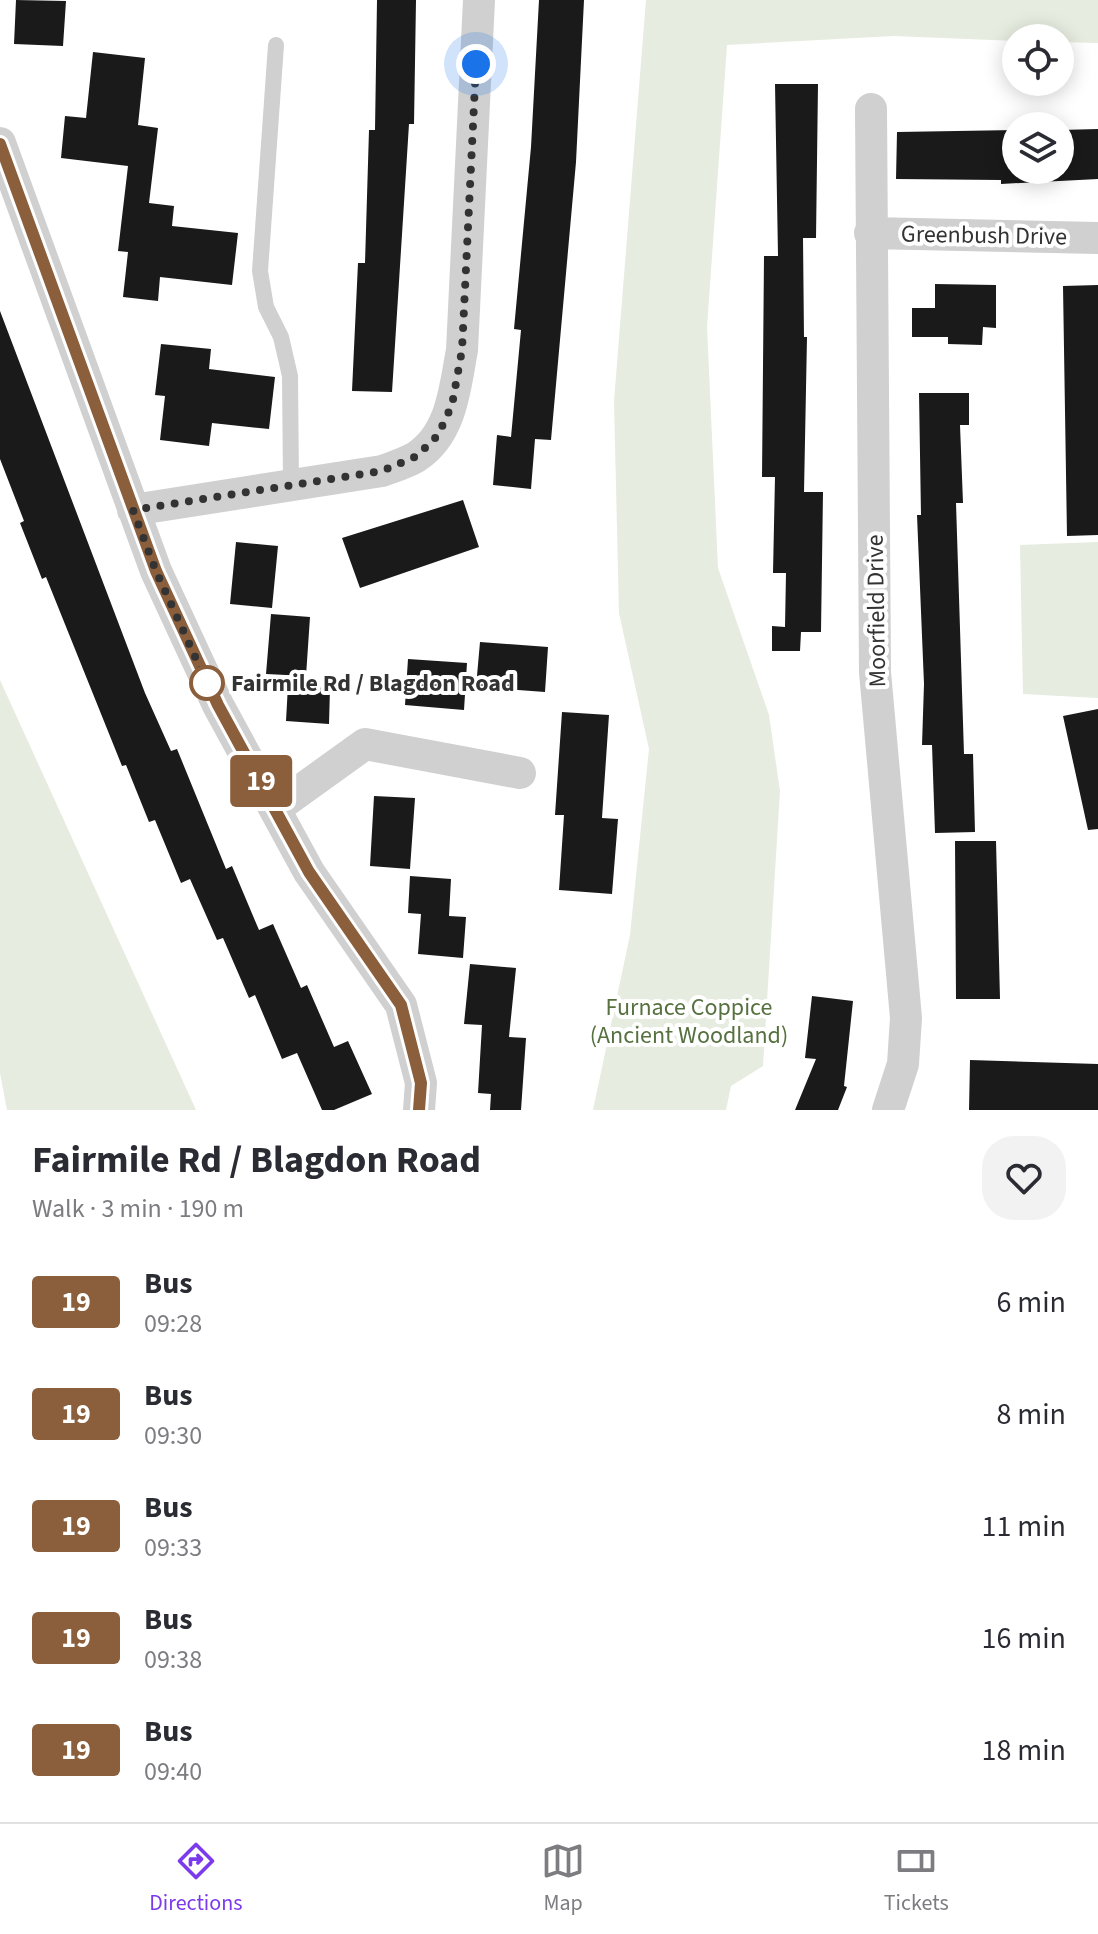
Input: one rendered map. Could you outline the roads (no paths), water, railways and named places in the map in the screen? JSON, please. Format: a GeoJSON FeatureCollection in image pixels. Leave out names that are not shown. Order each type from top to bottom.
{"type":"FeatureCollection","features":[{"type":"Feature","properties":{"kind":"street"},"geometry":{"type":"LineString","coordinates":[[133,510],[382,471],[417,456],[438,435],[452,405],[462,350],[479,0]]}},
{"type":"Feature","properties":{"kind":"street","name":"Moorfield Drive"},"geometry":{"type":"LineString","coordinates":[[871,109],[875,672],[906,1018],[903,1064],[888,1110]]}},
{"type":"Feature","properties":{"kind":"street"},"geometry":{"type":"LineString","coordinates":[[0,143],[156,571],[218,705],[309,872],[401,1005],[421,1083],[419,1110]]}},
{"type":"Feature","properties":{"kind":"street","name":"Greenbush Drive"},"geometry":{"type":"LineString","coordinates":[[870,233],[1098,238]]}},
{"type":"Feature","properties":{"kind":"street"},"geometry":{"type":"LineString","coordinates":[[276,808],[365,744],[520,773]]}},
{"type":"Feature","properties":{"kind":"lane"},"geometry":{"type":"LineString","coordinates":[[276,45],[260,271],[266,307],[281,337],[290,376],[291,486]]}},
{"type":"Feature","properties":{"kind":"place","name":"Fairmile Rd / Blagdon Road"},"geometry":{"type":"Point","coordinates":[207,683]}},
{"type":"Feature","properties":{"kind":"park label","name":"Furnace Coppice (Ancient Woodland)"},"geometry":{"type":"Point","coordinates":[689,1021]}}]}
